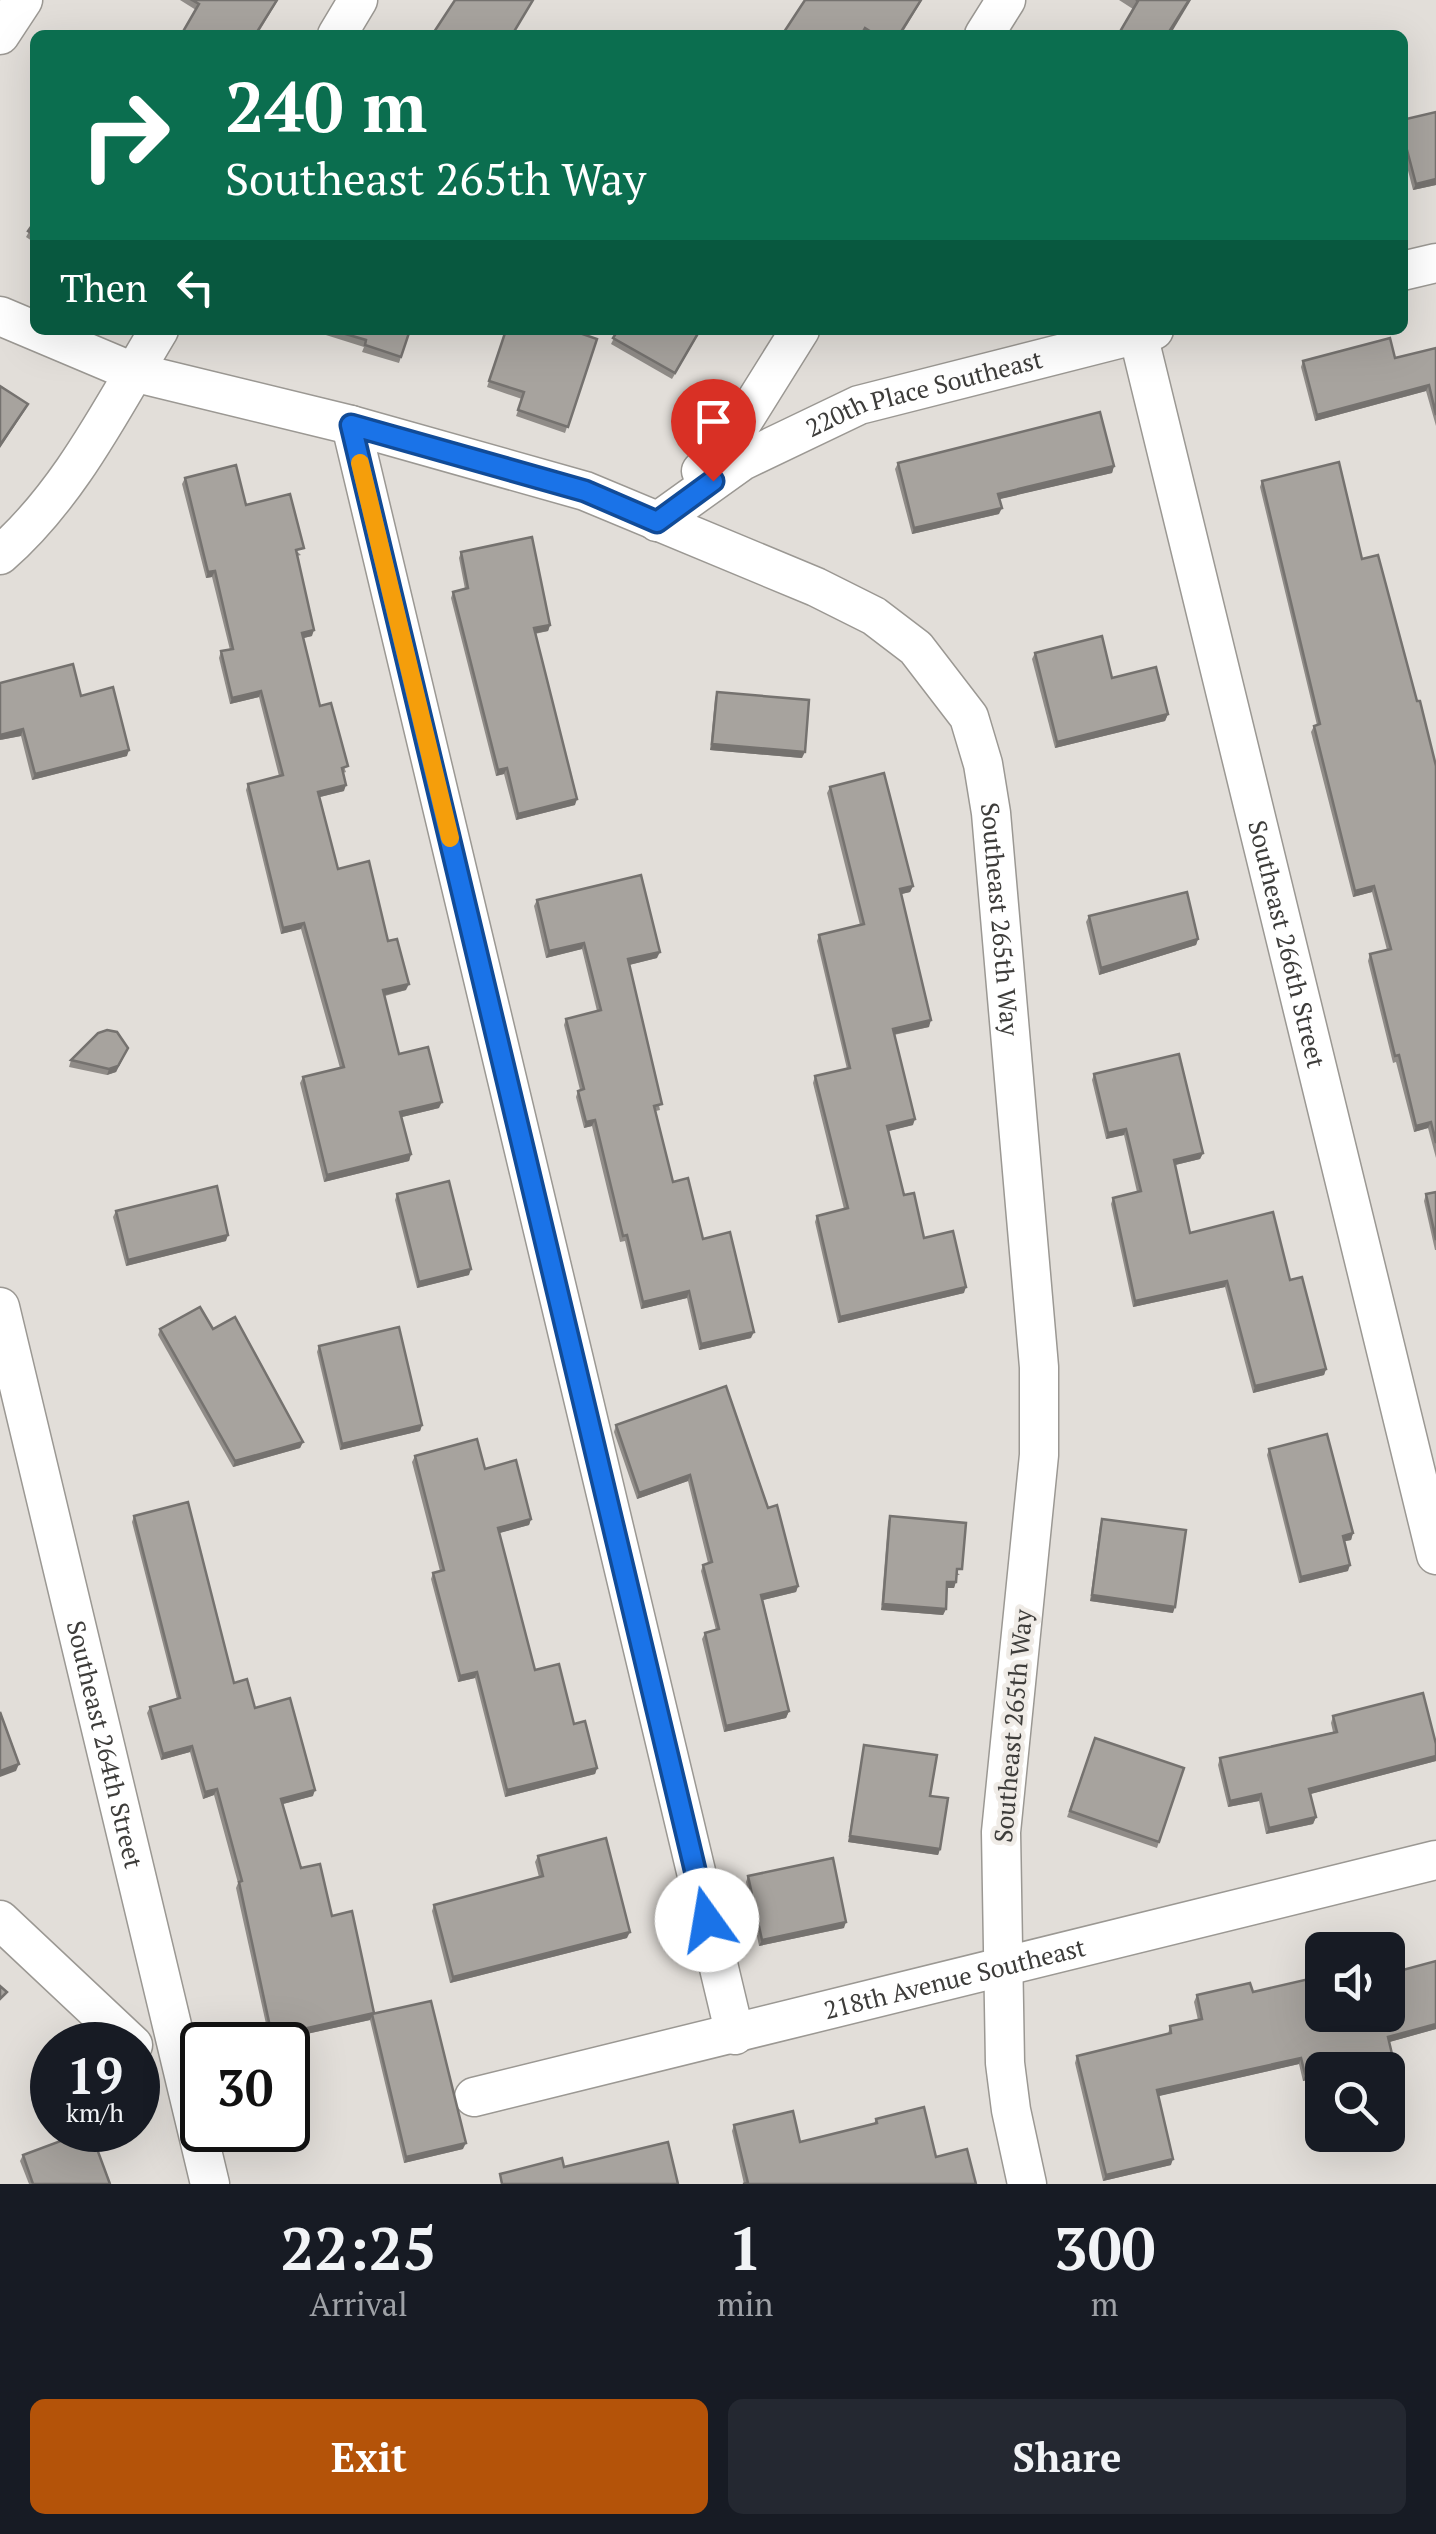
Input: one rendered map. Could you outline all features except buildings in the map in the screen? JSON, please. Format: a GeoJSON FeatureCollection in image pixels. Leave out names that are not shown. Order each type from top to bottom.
{"type":"FeatureCollection","features":[{"type":"Feature","properties":{"kind":"street"},"geometry":{"type":"LineString","coordinates":[[0,35],[22,0]]}},
{"type":"Feature","properties":{"kind":"street"},"geometry":{"type":"LineString","coordinates":[[340,30],[358,0]]}},
{"type":"Feature","properties":{"kind":"street"},"geometry":{"type":"LineString","coordinates":[[987,30],[1006,0]]}},
{"type":"Feature","properties":{"kind":"street"},"geometry":{"type":"LineString","coordinates":[[1408,270],[1436,263]]}},
{"type":"Feature","properties":{"kind":"street","name":"Southeast 265th Way"},"geometry":{"type":"LineString","coordinates":[[0,316],[30,329]]}},
{"type":"Feature","properties":{"kind":"street","name":"Southeast 265th Way"},"geometry":{"type":"LineString","coordinates":[[45,335],[133,372],[351,425],[585,491],[874,616],[916,648],[969,716],[983,764],[990,813],[1039,1367],[1039,1455],[1001,1832],[1005,2063],[1027,2184]]}},
{"type":"Feature","properties":{"kind":"street"},"geometry":{"type":"LineString","coordinates":[[0,555],[26,532],[58,493],[156,335]]}},
{"type":"Feature","properties":{"kind":"street"},"geometry":{"type":"LineString","coordinates":[[657,522],[735,434],[797,335]]}},
{"type":"Feature","properties":{"kind":"street","name":"220th Place Southeast"},"geometry":{"type":"LineString","coordinates":[[657,522],[742,461],[859,405],[1134,335]]}},
{"type":"Feature","properties":{"kind":"street","name":"Southeast 266th Street"},"geometry":{"type":"LineString","coordinates":[[1147,335],[1436,1555]]}},
{"type":"Feature","properties":{"kind":"street"},"geometry":{"type":"LineString","coordinates":[[351,425],[735,2035]]}},
{"type":"Feature","properties":{"kind":"street","name":"Southeast 264th Street"},"geometry":{"type":"LineString","coordinates":[[0,1307],[180,2066]]}},
{"type":"Feature","properties":{"kind":"street","name":"218th Avenue Southeast"},"geometry":{"type":"LineString","coordinates":[[474,2096],[1436,1860]]}},
{"type":"Feature","properties":{"kind":"street"},"geometry":{"type":"LineString","coordinates":[[0,1920],[109,2022]]}},
{"type":"Feature","properties":{"kind":"street"},"geometry":{"type":"LineString","coordinates":[[160,2070],[180,2089]]}},
{"type":"Feature","properties":{"kind":"street","name":"Southeast 264th Street"},"geometry":{"type":"LineString","coordinates":[[202,2152],[210,2184]]}},
{"type":"Feature","properties":{"kind":"slow traffic"},"geometry":{"type":"LineString","coordinates":[[360,463],[450,838]]}},
{"type":"Feature","properties":{"kind":"route"},"geometry":{"type":"LineString","coordinates":[[707,1920],[351,425],[585,491],[657,522],[713,481]]}}]}
